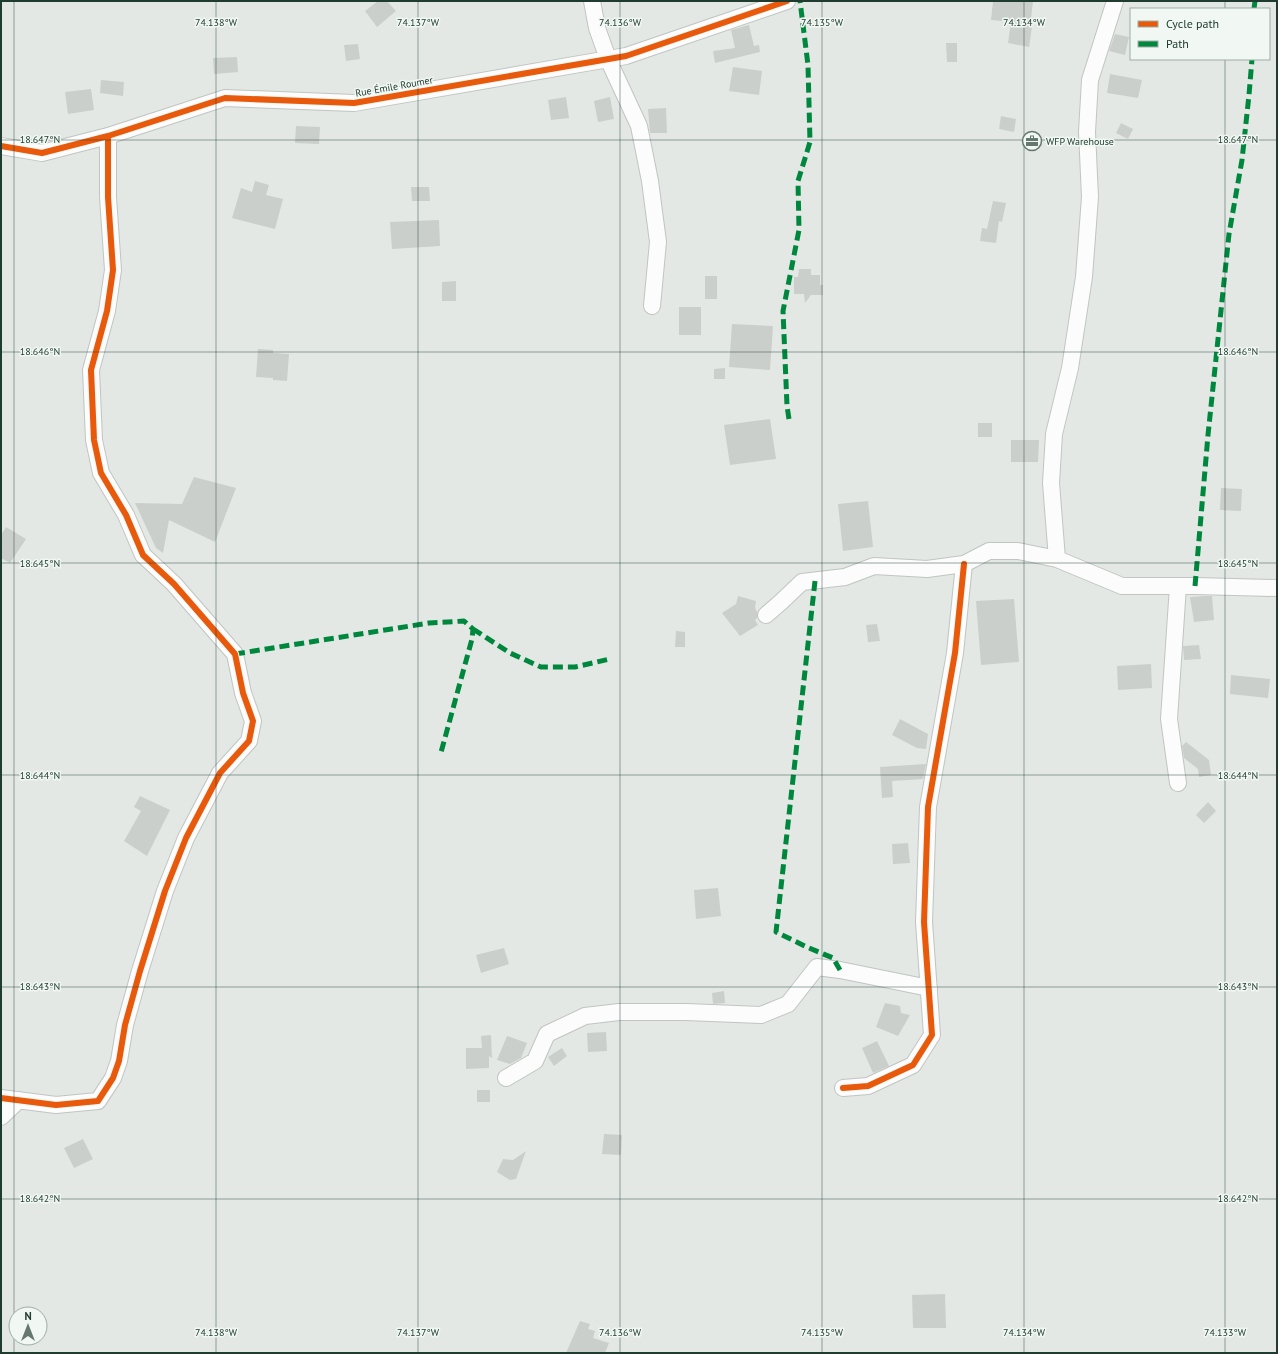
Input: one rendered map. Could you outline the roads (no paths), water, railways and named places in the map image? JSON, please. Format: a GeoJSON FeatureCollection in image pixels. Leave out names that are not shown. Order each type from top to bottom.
{"type":"FeatureCollection","features":[{"type":"Feature","properties":{"kind":"street"},"geometry":{"type":"LineString","coordinates":[[592,1],[597,28],[608,59],[639,126],[650,181],[658,242],[652,306]]}},
{"type":"Feature","properties":{"kind":"street","name":"Rue Émile Roumer"},"geometry":{"type":"LineString","coordinates":[[1,146],[42,153],[108,136],[225,98],[354,103],[626,56],[787,1]]}},
{"type":"Feature","properties":{"kind":"street"},"geometry":{"type":"LineString","coordinates":[[1058,559],[1051,483],[1054,434],[1070,368],[1084,277],[1090,197],[1087,132],[1090,80],[1115,1]]}},
{"type":"Feature","properties":{"kind":"street"},"geometry":{"type":"LineString","coordinates":[[1,1098],[56,1105],[98,1101],[114,1078],[119,1062],[125,1025],[165,891],[186,838],[220,773],[249,741],[253,721],[243,693],[235,654],[174,584],[143,555],[126,515],[101,473],[94,440],[91,370],[107,311],[114,270],[108,197],[108,136]]}},
{"type":"Feature","properties":{"kind":"street"},"geometry":{"type":"LineString","coordinates":[[766,615],[802,582],[845,577],[874,566],[927,568],[964,564],[989,551],[1018,551],[1058,559],[1122,586],[1277,588]]}},
{"type":"Feature","properties":{"kind":"street"},"geometry":{"type":"LineString","coordinates":[[843,1088],[868,1086],[913,1065],[932,1035],[924,922],[928,806],[954,653],[964,564]]}},
{"type":"Feature","properties":{"kind":"street"},"geometry":{"type":"LineString","coordinates":[[1178,586],[1170,719],[1178,783]]}},
{"type":"Feature","properties":{"kind":"street"},"geometry":{"type":"LineString","coordinates":[[506,1078],[535,1061],[547,1034],[585,1016],[619,1012],[686,1012],[761,1015],[788,1004],[817,968],[840,970],[929,988]]}},
{"type":"Feature","properties":{"kind":"street"},"geometry":{"type":"LineString","coordinates":[[1,1117],[19,1100]]}},
{"type":"Feature","properties":{"kind":"place","name":"WFP Warehouse"},"geometry":{"type":"Point","coordinates":[1032,141]}}]}
